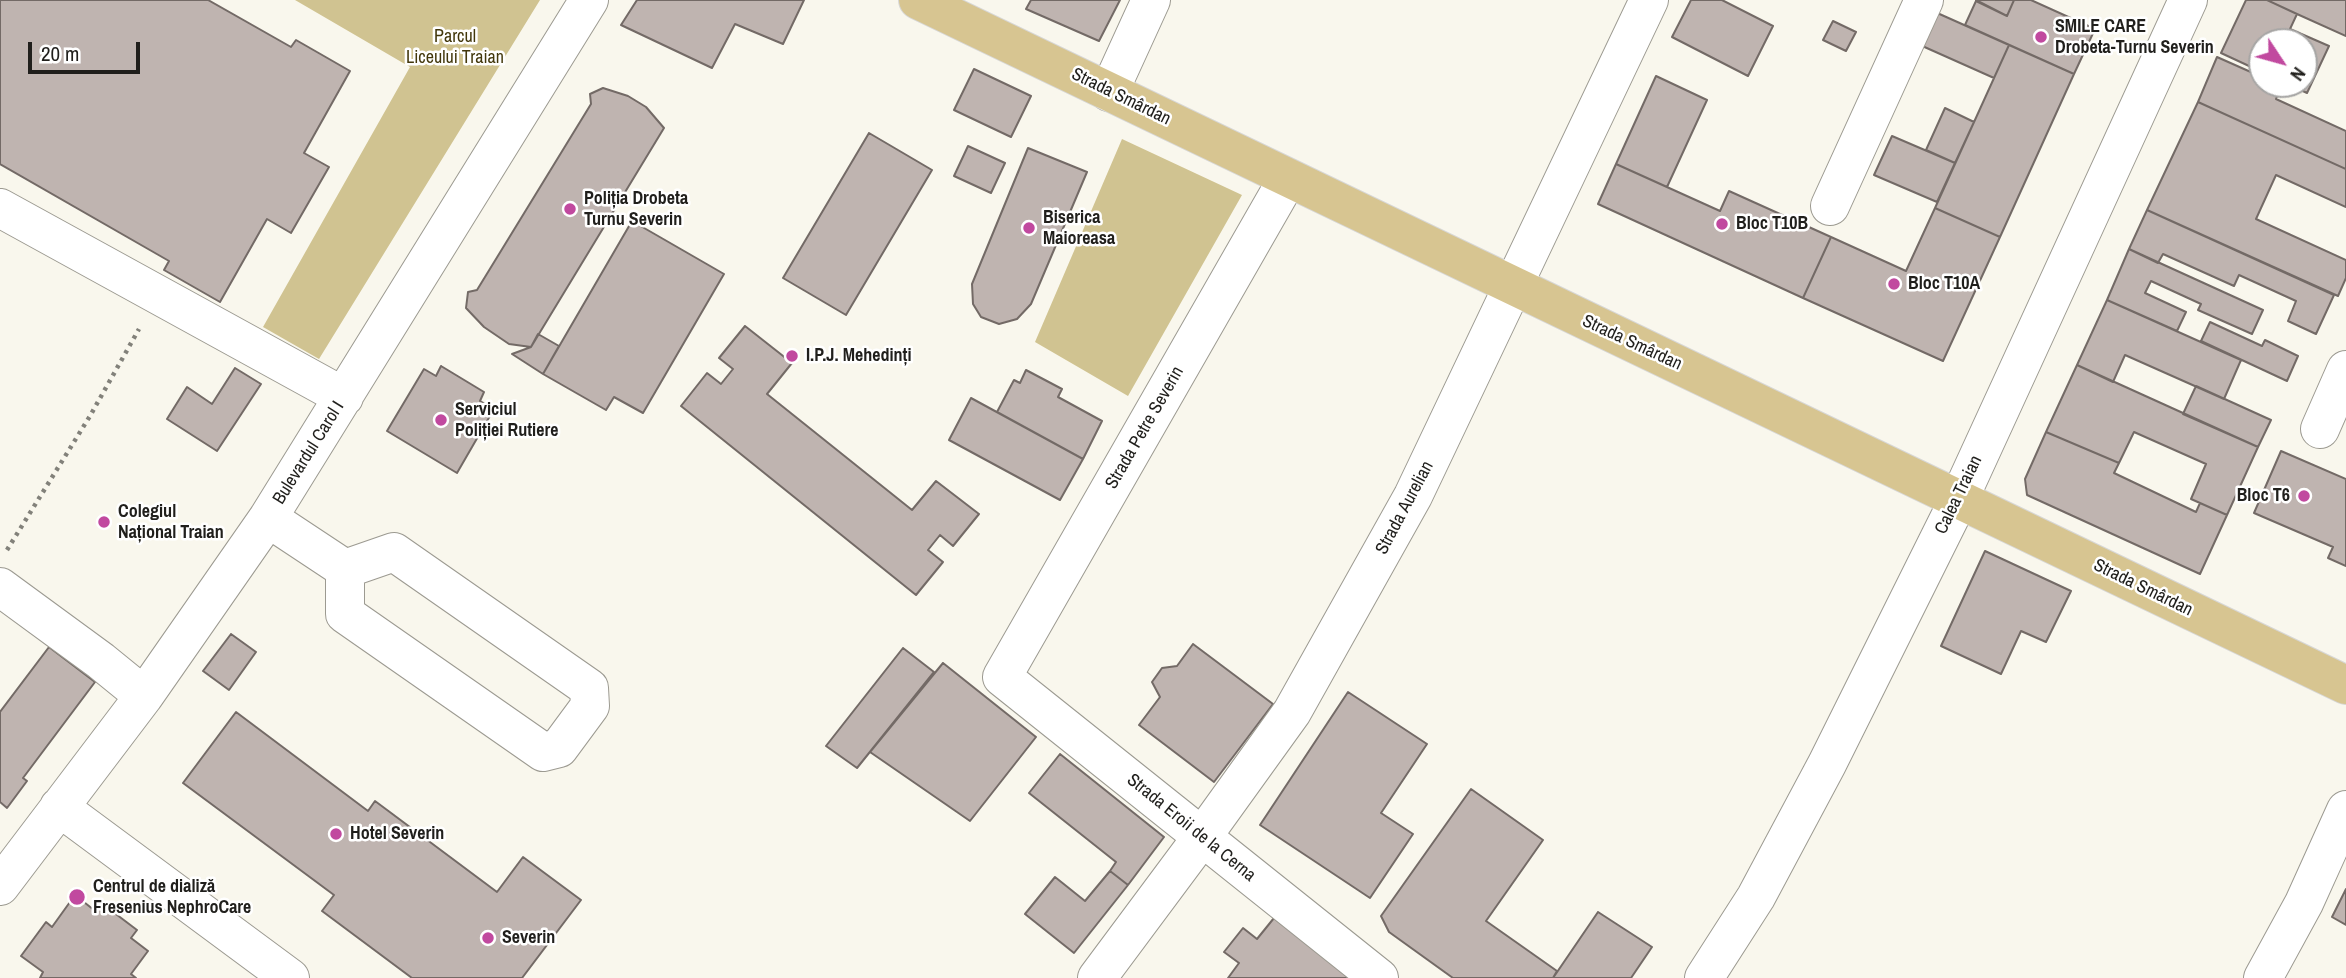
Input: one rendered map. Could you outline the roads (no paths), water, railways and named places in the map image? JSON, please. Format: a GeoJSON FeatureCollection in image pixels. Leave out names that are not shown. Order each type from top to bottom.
{"type":"FeatureCollection","features":[{"type":"Feature","properties":{"kind":"main road","name":"Strada Smârdan"},"geometry":{"type":"LineString","coordinates":[[918,0],[2346,685]]}},
{"type":"Feature","properties":{"kind":"street","name":"Bulevardul Carol I"},"geometry":{"type":"LineString","coordinates":[[0,886],[144,696],[268,518],[589,0]]}},
{"type":"Feature","properties":{"kind":"street"},"geometry":{"type":"LineString","coordinates":[[1109,92],[1151,0]]}},
{"type":"Feature","properties":{"kind":"street","name":"Strada Aurelian"},"geometry":{"type":"LineString","coordinates":[[1097,978],[1299,700],[1413,496],[1649,0]]}},
{"type":"Feature","properties":{"kind":"street"},"geometry":{"type":"LineString","coordinates":[[1830,206],[1924,0]]}},
{"type":"Feature","properties":{"kind":"street","name":"Calea Traian"},"geometry":{"type":"LineString","coordinates":[[1704,978],[1756,897],[1827,764],[1959,499],[2188,0]]}},
{"type":"Feature","properties":{"kind":"street","name":"Strada Petre Severin"},"geometry":{"type":"LineString","coordinates":[[1002,677],[1288,178]]}},
{"type":"Feature","properties":{"kind":"street"},"geometry":{"type":"LineString","coordinates":[[0,208],[344,397]]}},
{"type":"Feature","properties":{"kind":"street"},"geometry":{"type":"LineString","coordinates":[[2320,429],[2346,370]]}},
{"type":"Feature","properties":{"kind":"street"},"geometry":{"type":"LineString","coordinates":[[268,518],[345,569]]}},
{"type":"Feature","properties":{"kind":"street"},"geometry":{"type":"LineString","coordinates":[[394,552],[589,688],[590,706],[559,748],[543,752],[345,614],[345,569],[394,552]]}},
{"type":"Feature","properties":{"kind":"street"},"geometry":{"type":"LineString","coordinates":[[0,587],[144,696]]}},
{"type":"Feature","properties":{"kind":"street","name":"Strada Eroii de la Cerna"},"geometry":{"type":"LineString","coordinates":[[1002,677],[1379,978]]}},
{"type":"Feature","properties":{"kind":"street"},"geometry":{"type":"LineString","coordinates":[[59,807],[290,978]]}},
{"type":"Feature","properties":{"kind":"street"},"geometry":{"type":"LineString","coordinates":[[2263,978],[2304,903],[2346,810]]}},
{"type":"Feature","properties":{"kind":"place","name":"SMILE CARE Drobeta-Turnu Severin"},"geometry":{"type":"Point","coordinates":[2041,37]}},
{"type":"Feature","properties":{"kind":"place","name":"Poliția Drobeta Turnu Severin"},"geometry":{"type":"Point","coordinates":[570,209]}},
{"type":"Feature","properties":{"kind":"place","name":"Bloc T10B"},"geometry":{"type":"Point","coordinates":[1722,224]}},
{"type":"Feature","properties":{"kind":"place","name":"Biserica Maioreasa"},"geometry":{"type":"Point","coordinates":[1029,228]}},
{"type":"Feature","properties":{"kind":"place","name":"Bloc T10A"},"geometry":{"type":"Point","coordinates":[1894,284]}},
{"type":"Feature","properties":{"kind":"place","name":"I.P.J. Mehedinți"},"geometry":{"type":"Point","coordinates":[792,356]}},
{"type":"Feature","properties":{"kind":"place","name":"Serviciul Poliției Rutiere"},"geometry":{"type":"Point","coordinates":[441,420]}},
{"type":"Feature","properties":{"kind":"place","name":"Bloc T6"},"geometry":{"type":"Point","coordinates":[2304,496]}},
{"type":"Feature","properties":{"kind":"place","name":"Colegiul Național Traian"},"geometry":{"type":"Point","coordinates":[104,522]}},
{"type":"Feature","properties":{"kind":"place","name":"Hotel Severin"},"geometry":{"type":"Point","coordinates":[336,834]}},
{"type":"Feature","properties":{"kind":"place","name":"Centrul de dializă Fresenius NephroCare"},"geometry":{"type":"Point","coordinates":[77,897]}},
{"type":"Feature","properties":{"kind":"place","name":"Severin"},"geometry":{"type":"Point","coordinates":[488,938]}},
{"type":"Feature","properties":{"kind":"park label","name":"Parcul Liceului Traian"},"geometry":{"type":"Point","coordinates":[455,47]}}]}
